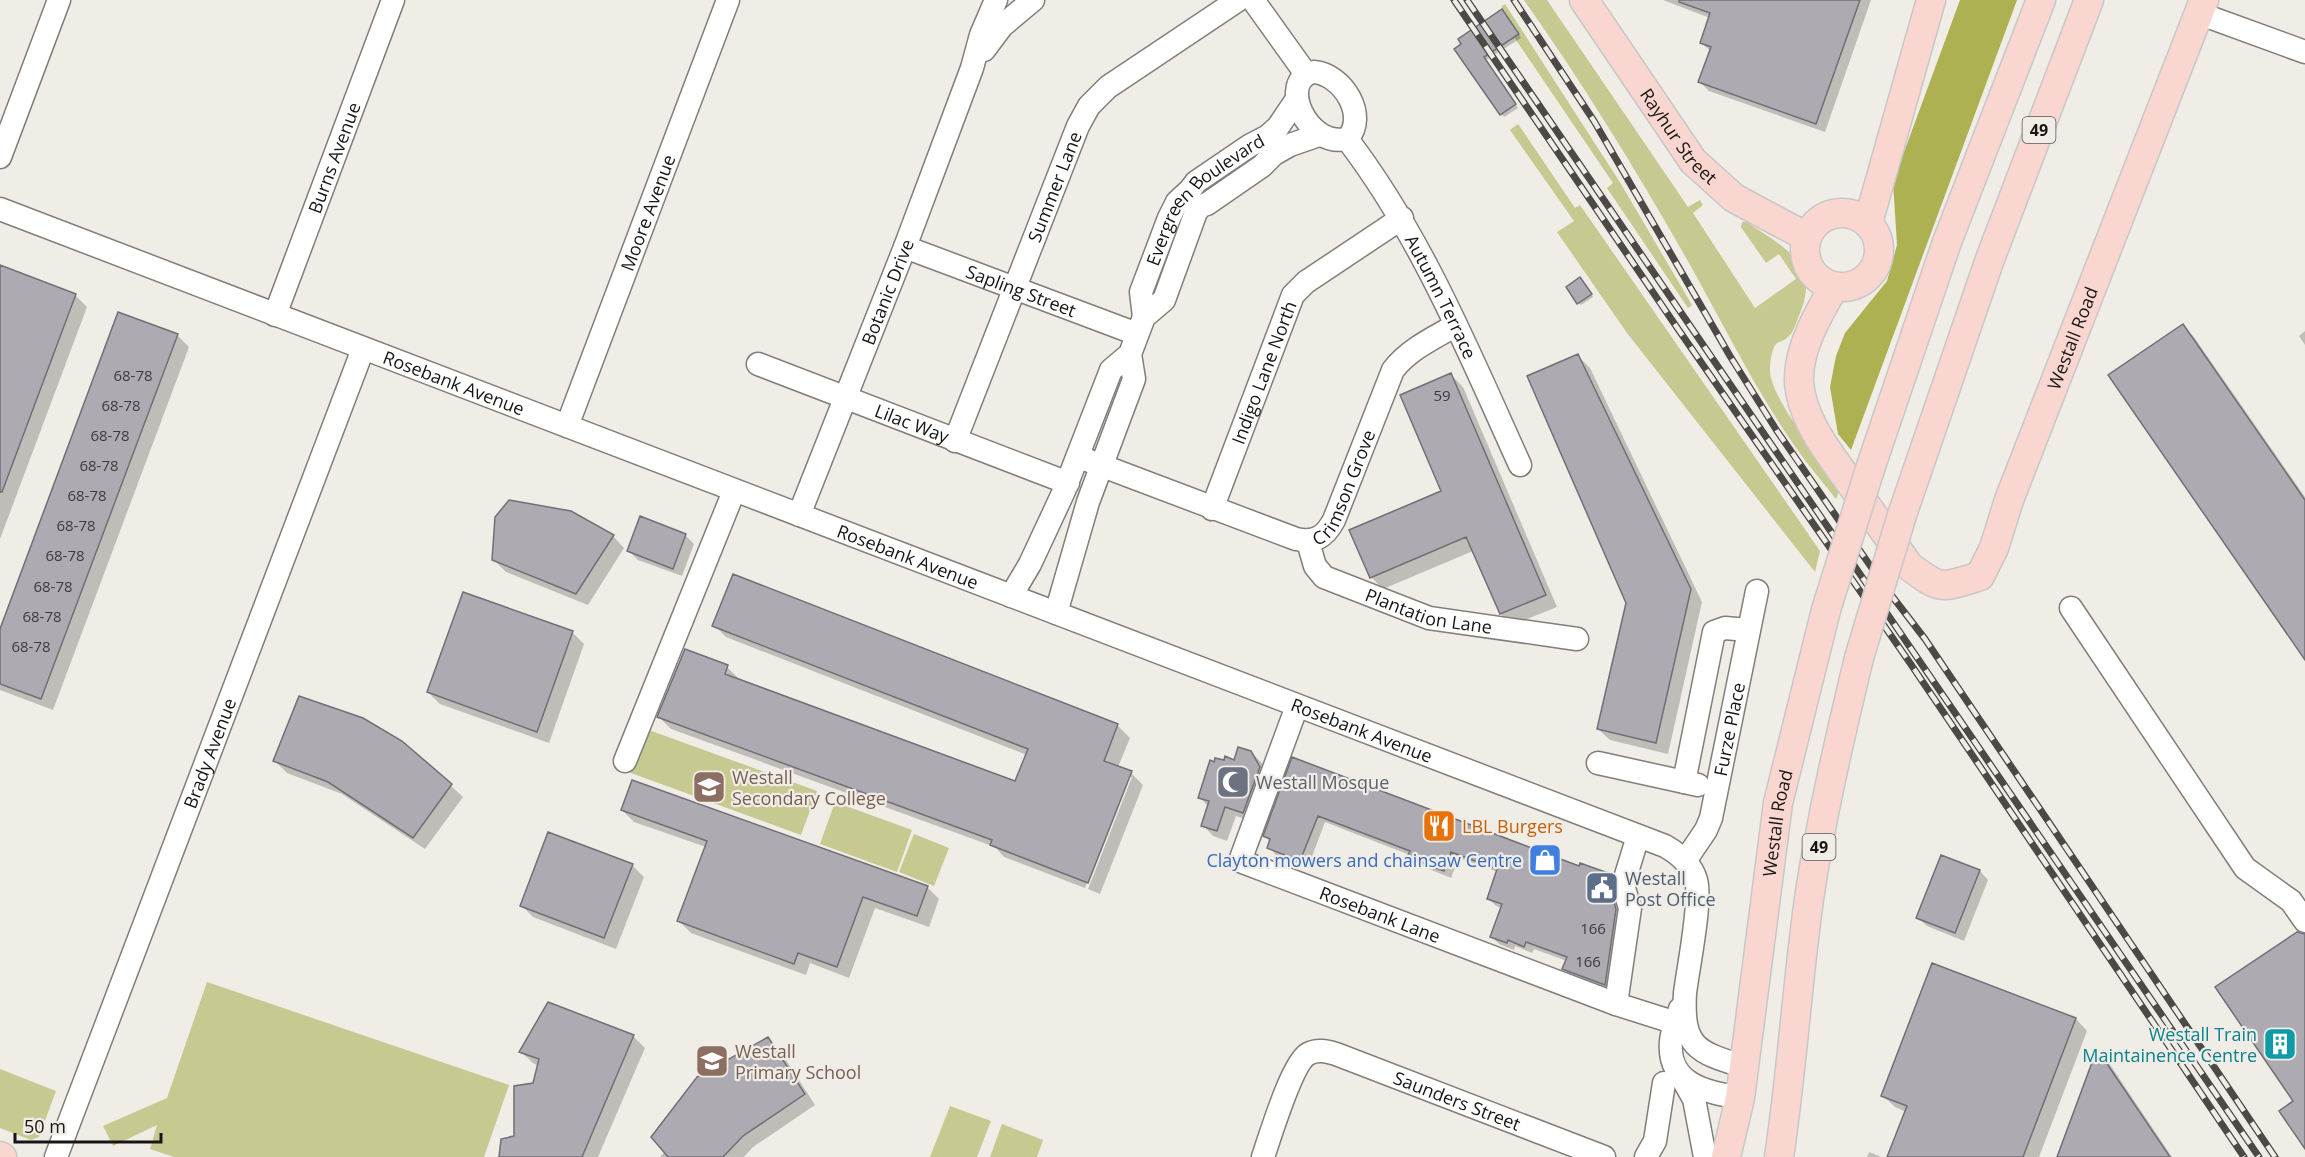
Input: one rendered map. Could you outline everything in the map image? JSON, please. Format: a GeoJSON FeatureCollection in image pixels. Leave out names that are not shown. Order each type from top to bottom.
{"type":"FeatureCollection","features":[{"type":"Feature","properties":{"kind":"main road","name":"Rayhur Street"},"geometry":{"type":"LineString","coordinates":[[1584,0],[1693,160],[1734,198],[1807,237]]}},
{"type":"Feature","properties":{"kind":"main road"},"geometry":{"type":"LineString","coordinates":[[1868,223],[1931,0]]}},
{"type":"Feature","properties":{"kind":"main road","name":"Westall Road"},"geometry":{"type":"LineString","coordinates":[[1726,1157],[1745,1067],[1778,803],[1826,610],[1870,469],[1947,242],[2041,0]]}},
{"type":"Feature","properties":{"kind":"main road","name":"49"},"geometry":{"type":"LineString","coordinates":[[1779,1157],[1809,899],[1830,786],[1859,658],[1902,515],[1990,260],[2089,0]]}},
{"type":"Feature","properties":{"kind":"main road","name":"Westall Road"},"geometry":{"type":"LineString","coordinates":[[1834,287],[1819,313],[1807,344],[1799,379],[1801,396],[1814,429],[1909,566],[1930,582],[1946,587],[1980,576],[1994,548],[2009,500],[2201,7]]}},
{"type":"Feature","properties":{"kind":"main road"},"geometry":{"type":"LineString","coordinates":[[1833,214],[1851,214],[1868,223],[1875,232],[1879,244],[1879,256],[1868,277],[1858,284],[1834,287],[1816,277],[1809,268],[1805,258],[1807,237],[1813,226],[1822,218],[1833,214]]}},
{"type":"Feature","properties":{"kind":"main road"},"geometry":{"type":"LineString","coordinates":[[1745,1067],[1788,1085]]}},
{"type":"Feature","properties":{"kind":"main road"},"geometry":{"type":"LineString","coordinates":[[1740,1098],[1788,1085]]}},
{"type":"Feature","properties":{"kind":"street"},"geometry":{"type":"LineString","coordinates":[[0,157],[59,0]]}},
{"type":"Feature","properties":{"kind":"street","name":"Burns Avenue"},"geometry":{"type":"LineString","coordinates":[[275,315],[393,0]]}},
{"type":"Feature","properties":{"kind":"street","name":"Moore Avenue"},"geometry":{"type":"LineString","coordinates":[[567,426],[728,0]]}},
{"type":"Feature","properties":{"kind":"street","name":"Botanic Drive"},"geometry":{"type":"LineString","coordinates":[[799,515],[905,247],[972,68],[981,35],[996,0]]}},
{"type":"Feature","properties":{"kind":"street","name":"Botanic Drive"},"geometry":{"type":"LineString","coordinates":[[972,68],[1002,26],[1033,0]]}},
{"type":"Feature","properties":{"kind":"street","name":"Summer Lane"},"geometry":{"type":"LineString","coordinates":[[955,441],[1078,126],[1089,106],[1108,87],[1238,0]]}},
{"type":"Feature","properties":{"kind":"street"},"geometry":{"type":"LineString","coordinates":[[1253,0],[1306,74]]}},
{"type":"Feature","properties":{"kind":"street"},"geometry":{"type":"LineString","coordinates":[[2201,7],[2305,52]]}},
{"type":"Feature","properties":{"kind":"street"},"geometry":{"type":"LineString","coordinates":[[1322,73],[1331,78],[1347,95],[1355,116],[1353,130],[1347,139],[1330,140],[1319,135],[1306,122],[1297,99],[1300,81],[1306,74],[1322,73]]}},
{"type":"Feature","properties":{"kind":"street","name":"Evergreen Boulevard"},"geometry":{"type":"LineString","coordinates":[[1056,613],[1088,502],[1134,379],[1141,292],[1169,218],[1177,202],[1196,182],[1249,146],[1268,136],[1278,127],[1297,99]]}},
{"type":"Feature","properties":{"kind":"street","name":"Evergreen Boulevard"},"geometry":{"type":"LineString","coordinates":[[1011,596],[1030,564],[1068,483],[1111,370],[1164,300],[1199,208],[1262,166],[1274,154],[1290,145],[1319,135]]}},
{"type":"Feature","properties":{"kind":"street","name":"Autumn Terrace"},"geometry":{"type":"LineString","coordinates":[[1347,139],[1402,218],[1456,325],[1520,465]]}},
{"type":"Feature","properties":{"kind":"street","name":"Rosebank Avenue"},"geometry":{"type":"LineString","coordinates":[[0,209],[1638,836],[1671,850],[1685,861]]}},
{"type":"Feature","properties":{"kind":"street","name":"Indigo Lane North"},"geometry":{"type":"LineString","coordinates":[[1212,508],[1293,295],[1306,282],[1402,218]]}},
{"type":"Feature","properties":{"kind":"street","name":"Sapling Street"},"geometry":{"type":"LineString","coordinates":[[905,247],[1137,335]]}},
{"type":"Feature","properties":{"kind":"street","name":"Crimson Grove"},"geometry":{"type":"LineString","coordinates":[[1079,457],[1308,542],[1324,535],[1334,520],[1393,370],[1413,351],[1456,325]]}},
{"type":"Feature","properties":{"kind":"street","name":"Brady Avenue"},"geometry":{"type":"LineString","coordinates":[[56,1157],[363,349]]}},
{"type":"Feature","properties":{"kind":"street","name":"Lilac Way"},"geometry":{"type":"LineString","coordinates":[[758,363],[1068,483]]}},
{"type":"Feature","properties":{"kind":"street"},"geometry":{"type":"LineString","coordinates":[[625,761],[734,491]]}},
{"type":"Feature","properties":{"kind":"street","name":"Plantation Lane"},"geometry":{"type":"LineString","coordinates":[[1308,542],[1315,566],[1324,577],[1418,615],[1443,621],[1577,639]]}},
{"type":"Feature","properties":{"kind":"street","name":"Furze Place"},"geometry":{"type":"LineString","coordinates":[[1685,861],[1708,825],[1757,591]]}},
{"type":"Feature","properties":{"kind":"street"},"geometry":{"type":"LineString","coordinates":[[2071,609],[2246,868],[2291,901],[2305,921]]}},
{"type":"Feature","properties":{"kind":"street"},"geometry":{"type":"LineString","coordinates":[[1684,782],[1714,632],[1725,628],[1748,630]]}},
{"type":"Feature","properties":{"kind":"street","name":"Rosebank Lane"},"geometry":{"type":"LineString","coordinates":[[1297,706],[1240,861],[1616,1004],[1676,1023]]}},
{"type":"Feature","properties":{"kind":"street"},"geometry":{"type":"LineString","coordinates":[[1598,763],[1717,788]]}},
{"type":"Feature","properties":{"kind":"street"},"geometry":{"type":"LineString","coordinates":[[1616,1004],[1630,908],[1623,885],[1638,836]]}},
{"type":"Feature","properties":{"kind":"street"},"geometry":{"type":"LineString","coordinates":[[1646,1157],[1655,1141],[1672,1079],[1674,1064],[1672,1038],[1684,993],[1698,893],[1693,872],[1685,861]]}},
{"type":"Feature","properties":{"kind":"street"},"geometry":{"type":"LineString","coordinates":[[1684,993],[1684,1019],[1696,1046],[1708,1055],[1745,1067]]}},
{"type":"Feature","properties":{"kind":"street","name":"Saunders Street"},"geometry":{"type":"LineString","coordinates":[[1263,1157],[1296,1067],[1308,1054],[1322,1051],[1336,1053],[1604,1157]]}},
{"type":"Feature","properties":{"kind":"street"},"geometry":{"type":"LineString","coordinates":[[1672,1079],[1701,1089],[1740,1098]]}},
{"type":"Feature","properties":{"kind":"street"},"geometry":{"type":"LineString","coordinates":[[1672,1079],[1694,1099],[1705,1157]]}},
{"type":"Feature","properties":{"kind":"green space"},"geometry":{"type":"Polygon","coordinates":[[[1524,0],[1547,0],[1688,207],[1700,200],[1703,205],[1693,213],[1755,308],[1796,279],[1779,254],[1766,263],[1741,227],[1742,222],[1747,222],[1785,248],[1802,268],[1805,295],[1800,313],[1790,335],[1774,347],[1770,371],[1779,398],[1788,414],[1841,487],[1836,499],[1779,423],[1630,163],[1568,64],[1524,0]]]}},
{"type":"Feature","properties":{"kind":"green space"},"geometry":{"type":"Polygon","coordinates":[[[1505,4],[1621,184],[1692,305],[1688,308],[1607,188],[1613,183],[1514,37],[1519,33],[1502,9],[1505,4]]]}},
{"type":"Feature","properties":{"kind":"green space"},"geometry":{"type":"Polygon","coordinates":[[[1518,124],[1575,208],[1580,205],[1820,551],[1815,572],[1627,333],[1557,232],[1574,221],[1510,130],[1518,124]]]}},
{"type":"Feature","properties":{"kind":"green space"},"geometry":{"type":"Polygon","coordinates":[[[646,729],[817,791],[801,835],[631,773],[646,729]]]}},
{"type":"Feature","properties":{"kind":"green space"},"geometry":{"type":"Polygon","coordinates":[[[835,802],[912,830],[897,872],[820,844],[835,802]]]}},
{"type":"Feature","properties":{"kind":"green space"},"geometry":{"type":"Polygon","coordinates":[[[914,834],[949,848],[934,886],[899,872],[914,834]]]}},
{"type":"Feature","properties":{"kind":"green space"},"geometry":{"type":"Polygon","coordinates":[[[207,982],[509,1085],[484,1157],[174,1157],[150,1149],[157,1125],[113,1146],[103,1126],[167,1098],[207,982]]]}},
{"type":"Feature","properties":{"kind":"green space"},"geometry":{"type":"Polygon","coordinates":[[[0,1069],[56,1091],[39,1137],[31,1140],[0,1128],[0,1069]]]}},
{"type":"Feature","properties":{"kind":"green space"},"geometry":{"type":"Polygon","coordinates":[[[950,1106],[991,1121],[977,1157],[930,1157],[950,1106]]]}},
{"type":"Feature","properties":{"kind":"green space"},"geometry":{"type":"Polygon","coordinates":[[[1002,1124],[1043,1140],[1037,1157],[990,1157],[1002,1124]]]}},
{"type":"Feature","properties":{"kind":"shaded area"},"geometry":{"type":"Polygon","coordinates":[[[1960,0],[2017,0],[1851,450],[1838,434],[1830,387],[1836,356],[1845,333],[1887,281],[1897,245],[1893,182],[1960,0]]]}},
{"type":"Feature","properties":{"kind":"building"},"geometry":{"type":"Polygon","coordinates":[[[1679,0],[1860,0],[1816,124],[1698,82],[1711,47],[1700,43],[1710,13],[1679,2],[1679,0]]]}},
{"type":"Feature","properties":{"kind":"building"},"geometry":{"type":"Polygon","coordinates":[[[1502,9],[1519,34],[1484,57],[1516,104],[1500,115],[1454,49],[1461,44],[1458,39],[1502,9]]]}},
{"type":"Feature","properties":{"kind":"building"},"geometry":{"type":"Polygon","coordinates":[[[0,265],[76,294],[2,492],[0,492],[0,265]]]}},
{"type":"Feature","properties":{"kind":"building"},"geometry":{"type":"Polygon","coordinates":[[[1580,277],[1592,294],[1577,304],[1566,287],[1580,277]]]}},
{"type":"Feature","properties":{"kind":"building"},"geometry":{"type":"Polygon","coordinates":[[[118,312],[178,334],[41,699],[0,684],[0,629],[118,312]]]}},
{"type":"Feature","properties":{"kind":"building"},"geometry":{"type":"Polygon","coordinates":[[[2183,324],[2305,500],[2305,660],[2108,375],[2183,324]]]}},
{"type":"Feature","properties":{"kind":"building"},"geometry":{"type":"Polygon","coordinates":[[[1578,354],[1691,589],[1656,743],[1597,729],[1626,603],[1527,376],[1578,354]]]}},
{"type":"Feature","properties":{"kind":"building"},"geometry":{"type":"Polygon","coordinates":[[[1451,373],[1546,595],[1500,614],[1466,537],[1370,578],[1349,530],[1441,491],[1400,395],[1451,373]]]}},
{"type":"Feature","properties":{"kind":"building"},"geometry":{"type":"Polygon","coordinates":[[[509,500],[571,511],[614,535],[576,594],[492,560],[495,517],[509,500]]]}},
{"type":"Feature","properties":{"kind":"building"},"geometry":{"type":"Polygon","coordinates":[[[640,516],[686,534],[673,569],[627,551],[640,516]]]}},
{"type":"Feature","properties":{"kind":"building"},"geometry":{"type":"Polygon","coordinates":[[[733,574],[1118,724],[1104,761],[1132,771],[1088,883],[990,845],[992,840],[657,717],[685,649],[728,665],[725,674],[1015,781],[1028,749],[712,626],[733,574]]]}},
{"type":"Feature","properties":{"kind":"building"},"geometry":{"type":"Polygon","coordinates":[[[463,592],[573,631],[537,732],[427,692],[463,592]]]}},
{"type":"Feature","properties":{"kind":"building"},"geometry":{"type":"Polygon","coordinates":[[[299,696],[363,718],[402,741],[452,784],[413,838],[328,782],[273,761],[299,696]]]}},
{"type":"Feature","properties":{"kind":"building"},"geometry":{"type":"Polygon","coordinates":[[[1238,747],[1251,751],[1260,767],[1243,813],[1225,807],[1217,831],[1201,826],[1209,801],[1198,798],[1210,760],[1214,762],[1215,758],[1224,760],[1225,756],[1234,760],[1238,747]]]}},
{"type":"Feature","properties":{"kind":"building"},"geometry":{"type":"Polygon","coordinates":[[[1292,757],[1579,866],[1580,863],[1611,874],[1610,888],[1616,909],[1605,985],[1562,969],[1567,957],[1526,942],[1524,947],[1508,940],[1507,943],[1490,937],[1502,904],[1487,899],[1497,869],[1451,852],[1444,871],[1407,857],[1410,851],[1318,816],[1300,861],[1267,848],[1270,839],[1263,836],[1292,757]]]}},
{"type":"Feature","properties":{"kind":"building"},"geometry":{"type":"Polygon","coordinates":[[[632,780],[928,886],[917,916],[863,897],[837,967],[798,953],[794,964],[677,921],[707,841],[621,810],[632,780]]]}},
{"type":"Feature","properties":{"kind":"building"},"geometry":{"type":"Polygon","coordinates":[[[548,832],[633,864],[604,938],[520,906],[548,832]]]}},
{"type":"Feature","properties":{"kind":"building"},"geometry":{"type":"Polygon","coordinates":[[[1941,855],[1980,870],[1955,933],[1916,918],[1941,855]]]}},
{"type":"Feature","properties":{"kind":"building","name":"Westall Train Maintainence Centre"},"geometry":{"type":"Polygon","coordinates":[[[2297,932],[2305,934],[2305,1149],[2279,1111],[2293,1101],[2215,987],[2297,932]]]}},
{"type":"Feature","properties":{"kind":"building"},"geometry":{"type":"Polygon","coordinates":[[[1932,963],[2076,1018],[2023,1157],[1887,1157],[1907,1106],[1881,1096],[1932,963]]]}},
{"type":"Feature","properties":{"kind":"building"},"geometry":{"type":"Polygon","coordinates":[[[548,1002],[634,1035],[582,1157],[499,1157],[501,1139],[514,1136],[514,1086],[533,1083],[539,1059],[519,1052],[548,1002]]]}},
{"type":"Feature","properties":{"kind":"building"},"geometry":{"type":"Polygon","coordinates":[[[768,1037],[805,1094],[743,1136],[723,1157],[668,1157],[651,1137],[697,1077],[768,1037]]]}},
{"type":"Feature","properties":{"kind":"building"},"geometry":{"type":"Polygon","coordinates":[[[2097,1049],[2170,1157],[2057,1157],[2097,1049]]]}},
{"type":"Feature","properties":{"kind":"railway"},"geometry":{"type":"LineString","coordinates":[[1454,0],[1678,329],[1910,663],[2244,1157]]}},
{"type":"Feature","properties":{"kind":"railway"},"geometry":{"type":"LineString","coordinates":[[1467,0],[2259,1157]]}},
{"type":"Feature","properties":{"kind":"railway"},"geometry":{"type":"LineString","coordinates":[[1514,0],[1594,121],[1730,356],[1777,431],[1885,587],[1925,639],[2275,1157]]}},
{"type":"Feature","properties":{"kind":"place","name":"Westall Mosque"},"geometry":{"type":"Point","coordinates":[1233,782]}},
{"type":"Feature","properties":{"kind":"place","name":"Westall Secondary College"},"geometry":{"type":"Point","coordinates":[709,787]}},
{"type":"Feature","properties":{"kind":"place","name":"LBL Burgers"},"geometry":{"type":"Point","coordinates":[1439,826]}},
{"type":"Feature","properties":{"kind":"place","name":"Clayton mowers and chainsaw Centre"},"geometry":{"type":"Point","coordinates":[1545,860]}},
{"type":"Feature","properties":{"kind":"place","name":"Westall Post Office"},"geometry":{"type":"Point","coordinates":[1602,888]}},
{"type":"Feature","properties":{"kind":"place","name":"Westall Train Maintainence Centre"},"geometry":{"type":"Point","coordinates":[2280,1044]}},
{"type":"Feature","properties":{"kind":"place","name":"Westall Primary School"},"geometry":{"type":"Point","coordinates":[712,1061]}}]}
